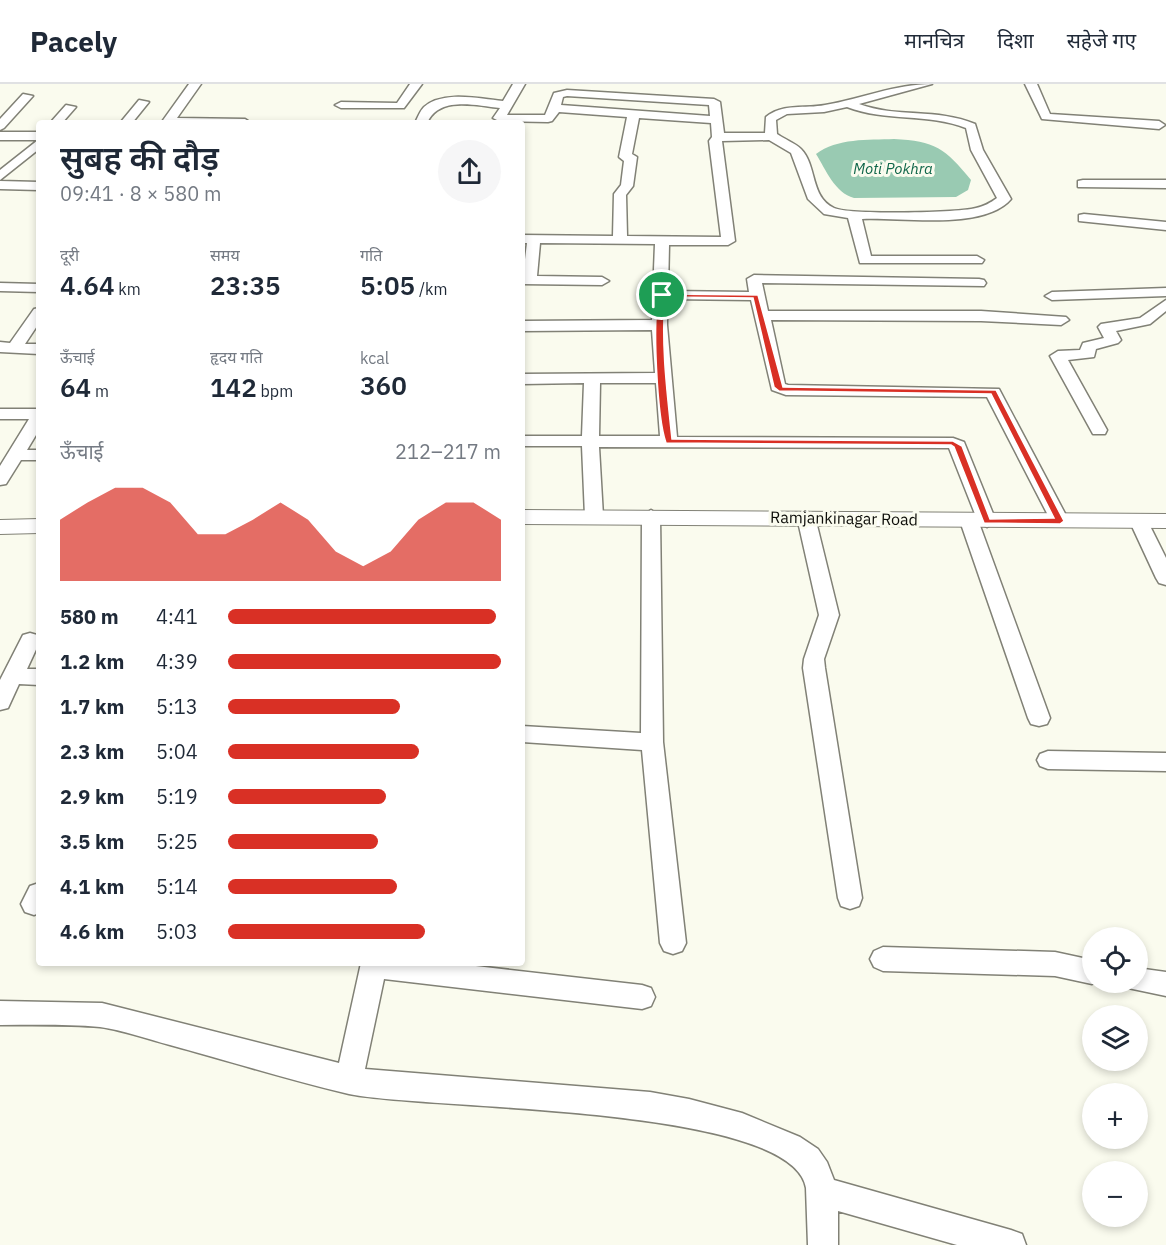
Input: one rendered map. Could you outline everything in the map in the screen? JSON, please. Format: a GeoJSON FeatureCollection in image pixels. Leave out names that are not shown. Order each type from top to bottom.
{"type":"FeatureCollection","features":[{"type":"Feature","properties":{"kind":"street"},"geometry":{"type":"LineString","coordinates":[[169,120],[195,84]]}},
{"type":"Feature","properties":{"kind":"street"},"geometry":{"type":"LineString","coordinates":[[400,106],[416,84]]}},
{"type":"Feature","properties":{"kind":"street"},"geometry":{"type":"LineString","coordinates":[[498,120],[519,84]]}},
{"type":"Feature","properties":{"kind":"street"},"geometry":{"type":"LineString","coordinates":[[771,136],[770,119],[776,114],[824,110],[919,84]]}},
{"type":"Feature","properties":{"kind":"street"},"geometry":{"type":"LineString","coordinates":[[1031,84],[1046,117],[1159,125]]}},
{"type":"Feature","properties":{"kind":"street"},"geometry":{"type":"LineString","coordinates":[[498,120],[546,120],[552,115],[558,95],[567,93],[714,102],[718,120],[718,137],[715,141],[729,239],[723,241],[528,239],[525,280],[602,281]]}},
{"type":"Feature","properties":{"kind":"street"},"geometry":{"type":"LineString","coordinates":[[0,126],[27,96]]}},
{"type":"Feature","properties":{"kind":"street"},"geometry":{"type":"LineString","coordinates":[[423,120],[434,105],[460,101],[507,105]]}},
{"type":"Feature","properties":{"kind":"street"},"geometry":{"type":"LineString","coordinates":[[128,120],[143,102]]}},
{"type":"Feature","properties":{"kind":"street"},"geometry":{"type":"LineString","coordinates":[[718,137],[771,136],[796,151],[803,163],[813,196],[829,211],[854,215],[956,215],[988,210],[1004,199],[977,150],[971,126],[936,118],[862,109],[847,104]]}},
{"type":"Feature","properties":{"kind":"street"},"geometry":{"type":"LineString","coordinates":[[341,105],[400,106],[428,110]]}},
{"type":"Feature","properties":{"kind":"street"},"geometry":{"type":"LineString","coordinates":[[59,120],[70,107]]}},
{"type":"Feature","properties":{"kind":"street"},"geometry":{"type":"LineString","coordinates":[[554,108],[718,120]]}},
{"type":"Feature","properties":{"kind":"street"},"geometry":{"type":"LineString","coordinates":[[620,240],[620,194],[627,186],[634,113]]}},
{"type":"Feature","properties":{"kind":"street"},"geometry":{"type":"LineString","coordinates":[[0,136],[36,136]]}},
{"type":"Feature","properties":{"kind":"street"},"geometry":{"type":"LineString","coordinates":[[0,176],[36,146]]}},
{"type":"Feature","properties":{"kind":"street"},"geometry":{"type":"LineString","coordinates":[[1083,184],[1166,184]]}},
{"type":"Feature","properties":{"kind":"street"},"geometry":{"type":"LineString","coordinates":[[0,185],[36,186]]}},
{"type":"Feature","properties":{"kind":"street"},"geometry":{"type":"LineString","coordinates":[[854,215],[867,261],[977,260]]}},
{"type":"Feature","properties":{"kind":"street"},"geometry":{"type":"LineString","coordinates":[[1084,218],[1166,226]]}},
{"type":"Feature","properties":{"kind":"street"},"geometry":{"type":"LineString","coordinates":[[662,241],[662,295],[659,325],[669,441]]}},
{"type":"Feature","properties":{"kind":"street"},"geometry":{"type":"LineString","coordinates":[[979,282],[758,277],[754,279],[778,387],[781,389],[993,392],[1060,521]]}},
{"type":"Feature","properties":{"kind":"street"},"geometry":{"type":"LineString","coordinates":[[0,286],[36,288]]}},
{"type":"Feature","properties":{"kind":"street"},"geometry":{"type":"LineString","coordinates":[[1052,296],[1166,292]]}},
{"type":"Feature","properties":{"kind":"street"},"geometry":{"type":"LineString","coordinates":[[662,295],[756,296]]}},
{"type":"Feature","properties":{"kind":"street"},"geometry":{"type":"LineString","coordinates":[[1099,430],[1058,356],[1088,354],[1088,346],[1113,340],[1106,327],[1125,326],[1145,321],[1166,304]]}},
{"type":"Feature","properties":{"kind":"street"},"geometry":{"type":"LineString","coordinates":[[762,315],[981,316],[1061,320]]}},
{"type":"Feature","properties":{"kind":"street"},"geometry":{"type":"LineString","coordinates":[[7,347],[36,319]]}},
{"type":"Feature","properties":{"kind":"street"},"geometry":{"type":"LineString","coordinates":[[525,326],[659,325]]}},
{"type":"Feature","properties":{"kind":"street"},"geometry":{"type":"LineString","coordinates":[[7,347],[36,349]]}},
{"type":"Feature","properties":{"kind":"street"},"geometry":{"type":"LineString","coordinates":[[525,379],[662,378]]}},
{"type":"Feature","properties":{"kind":"street"},"geometry":{"type":"LineString","coordinates":[[592,379],[590,441],[594,516]]}},
{"type":"Feature","properties":{"kind":"street"},"geometry":{"type":"LineString","coordinates":[[0,414],[36,415]]}},
{"type":"Feature","properties":{"kind":"street"},"geometry":{"type":"LineString","coordinates":[[0,480],[36,420]]}},
{"type":"Feature","properties":{"kind":"street"},"geometry":{"type":"LineString","coordinates":[[525,441],[953,443],[958,446],[978,521],[1039,718]]}},
{"type":"Feature","properties":{"kind":"street"},"geometry":{"type":"LineString","coordinates":[[16,455],[36,455]]}},
{"type":"Feature","properties":{"kind":"street"},"geometry":{"type":"LineString","coordinates":[[651,516],[652,742],[674,943]]}},
{"type":"Feature","properties":{"kind":"street","name":"Ramjankinagar Road"},"geometry":{"type":"LineString","coordinates":[[525,517],[1166,521]]}},
{"type":"Feature","properties":{"kind":"street"},"geometry":{"type":"LineString","coordinates":[[806,517],[829,615],[814,659],[814,668],[850,898]]}},
{"type":"Feature","properties":{"kind":"street"},"geometry":{"type":"LineString","coordinates":[[1139,522],[1166,578]]}},
{"type":"Feature","properties":{"kind":"street"},"geometry":{"type":"LineString","coordinates":[[0,527],[36,526]]}},
{"type":"Feature","properties":{"kind":"street"},"geometry":{"type":"LineString","coordinates":[[0,702],[30,640]]}},
{"type":"Feature","properties":{"kind":"street"},"geometry":{"type":"LineString","coordinates":[[12,676],[36,677]]}},
{"type":"Feature","properties":{"kind":"street"},"geometry":{"type":"LineString","coordinates":[[525,734],[652,742]]}},
{"type":"Feature","properties":{"kind":"street"},"geometry":{"type":"LineString","coordinates":[[1048,760],[1166,762]]}},
{"type":"Feature","properties":{"kind":"street"},"geometry":{"type":"LineString","coordinates":[[883,959],[1055,964],[1082,970]]}},
{"type":"Feature","properties":{"kind":"street"},"geometry":{"type":"LineString","coordinates":[[349,1080],[374,966]]}},
{"type":"Feature","properties":{"kind":"street"},"geometry":{"type":"LineString","coordinates":[[382,966],[642,997]]}},
{"type":"Feature","properties":{"kind":"street"},"geometry":{"type":"LineString","coordinates":[[1148,982],[1166,984]]}},
{"type":"Feature","properties":{"kind":"street"},"geometry":{"type":"LineString","coordinates":[[0,1013],[74,1013],[102,1016],[349,1080],[681,1111],[729,1123],[799,1151],[811,1161],[818,1173],[823,1245]]}},
{"type":"Feature","properties":{"kind":"street"},"geometry":{"type":"LineString","coordinates":[[820,1191],[1011,1245]]}},
{"type":"Feature","properties":{"kind":"water","name":"Moti Pokhra"},"geometry":{"type":"Polygon","coordinates":[[[894,139],[930,144],[946,153],[971,180],[968,190],[956,197],[854,198],[836,186],[816,154],[843,142],[894,139]]]}},
{"type":"Feature","properties":{"kind":"route"},"geometry":{"type":"LineString","coordinates":[[662,295],[756,296],[778,387],[781,389],[993,392],[1060,521],[987,521],[958,446],[953,443],[669,441],[659,325],[662,295]]}}]}
